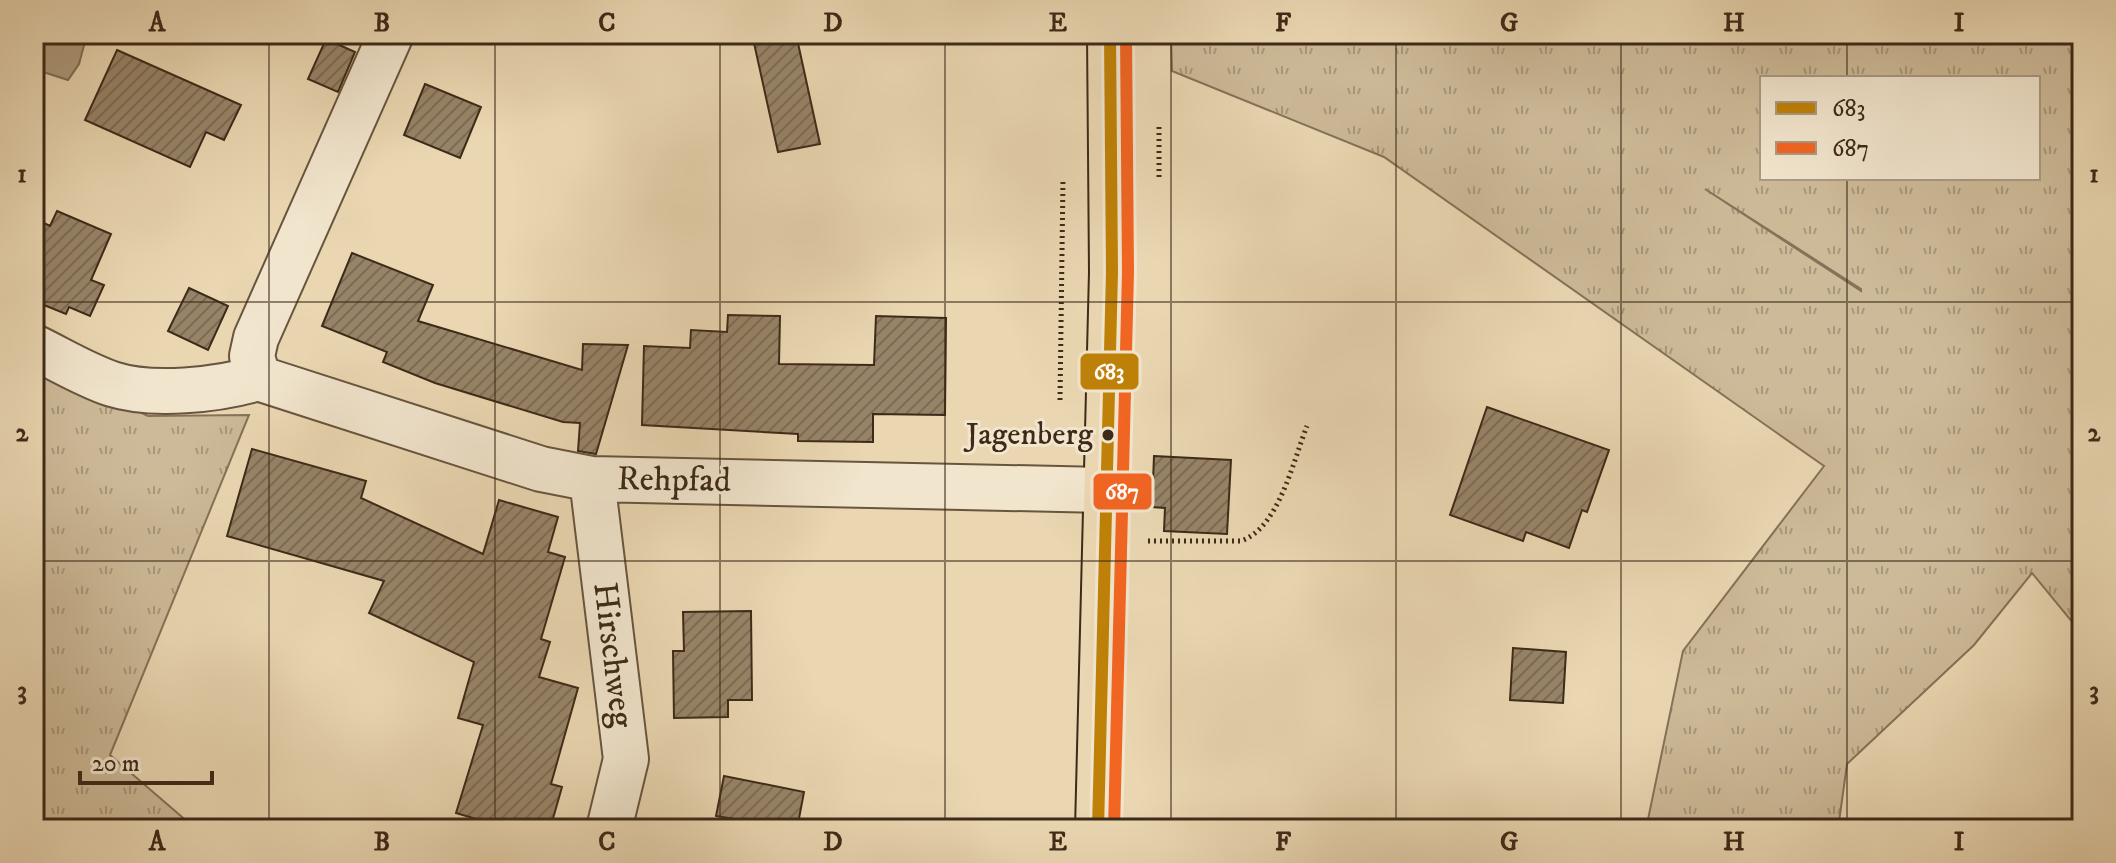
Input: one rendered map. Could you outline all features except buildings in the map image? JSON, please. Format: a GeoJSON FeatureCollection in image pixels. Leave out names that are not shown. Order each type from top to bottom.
{"type":"FeatureCollection","features":[{"type":"Feature","properties":{"kind":"main road"},"geometry":{"type":"LineString","coordinates":[[1098,829],[1104,490],[1112,272],[1110,34]]}},
{"type":"Feature","properties":{"kind":"street"},"geometry":{"type":"LineString","coordinates":[[258,378],[252,356],[256,338],[391,34]]}},
{"type":"Feature","properties":{"kind":"street","name":"Rehpfad"},"geometry":{"type":"LineString","coordinates":[[34,347],[109,383],[129,389],[161,391],[235,385],[258,378],[541,469],[592,479],[1104,490]]}},
{"type":"Feature","properties":{"kind":"street","name":"Hirschweg"},"geometry":{"type":"LineString","coordinates":[[592,479],[626,759],[609,829]]}},
{"type":"Feature","properties":{"kind":"path"},"geometry":{"type":"LineString","coordinates":[[1137,541],[1241,541],[1252,538],[1267,523],[1279,501],[1307,426]]}},
{"type":"Feature","properties":{"kind":"green space"},"geometry":{"type":"Polygon","coordinates":[[[1171,34],[2082,34],[2082,634],[2032,573],[1974,645],[1847,764],[1838,829],[1646,829],[1683,651],[1824,466],[1384,157],[1172,71],[1171,34]],[[1705,189],[1861,291],[1861,289],[1705,189]]]}},
{"type":"Feature","properties":{"kind":"green space"},"geometry":{"type":"Polygon","coordinates":[[[34,363],[148,416],[249,415],[110,755],[196,829],[34,829],[34,363]]]}},
{"type":"Feature","properties":{"kind":"shaded area"},"geometry":{"type":"Polygon","coordinates":[[[34,34],[87,34],[79,64],[68,80],[34,69],[34,34]]]}},
{"type":"Feature","properties":{"kind":"transit line","name":"683"},"geometry":{"type":"LineString","coordinates":[[1098,829],[1112,272],[1110,34]]}},
{"type":"Feature","properties":{"kind":"transit line","name":"687"},"geometry":{"type":"LineString","coordinates":[[1114,829],[1128,272],[1126,34]]}},
{"type":"Feature","properties":{"kind":"place","name":"Jagenberg"},"geometry":{"type":"Point","coordinates":[1108,435]}}]}
